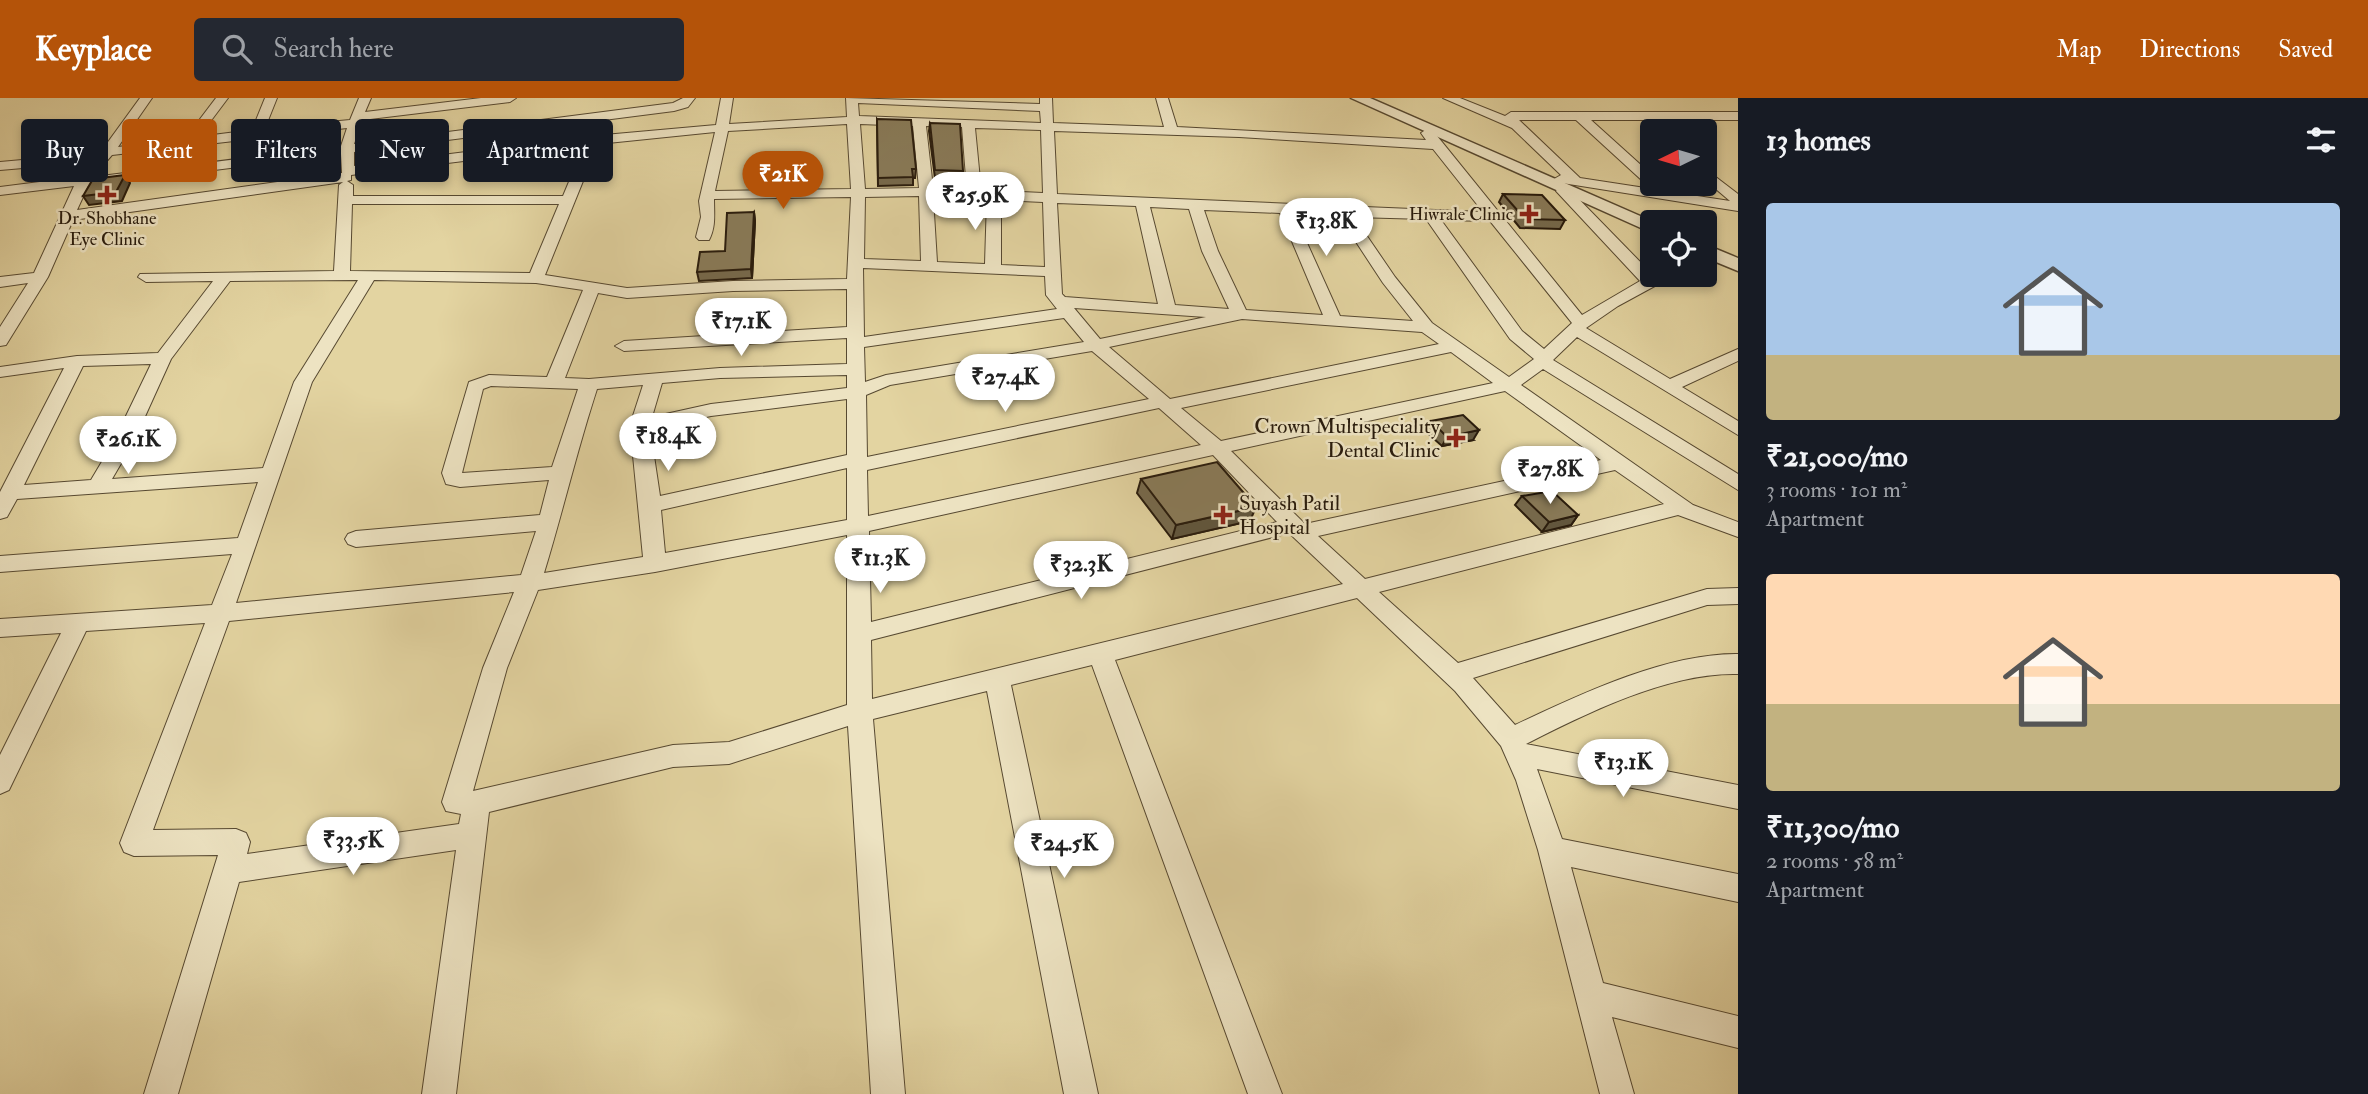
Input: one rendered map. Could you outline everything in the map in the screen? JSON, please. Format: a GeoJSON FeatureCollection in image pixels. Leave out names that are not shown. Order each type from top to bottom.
{"type":"FeatureCollection","features":[{"type":"Feature","properties":{"kind":"street"},"geometry":{"type":"LineString","coordinates":[[108,152],[146,98]]}},
{"type":"Feature","properties":{"kind":"street"},"geometry":{"type":"LineString","coordinates":[[205,119],[222,98]]}},
{"type":"Feature","properties":{"kind":"street"},"geometry":{"type":"LineString","coordinates":[[263,119],[271,98]]}},
{"type":"Feature","properties":{"kind":"street"},"geometry":{"type":"LineString","coordinates":[[358,119],[365,98]]}},
{"type":"Feature","properties":{"kind":"street"},"geometry":{"type":"LineString","coordinates":[[363,119],[443,102],[510,98]]}},
{"type":"Feature","properties":{"kind":"street"},"geometry":{"type":"LineString","coordinates":[[108,179],[674,107],[684,104],[689,98]]}},
{"type":"Feature","properties":{"kind":"street"},"geometry":{"type":"LineString","coordinates":[[704,237],[708,217],[707,195],[727,98]]}},
{"type":"Feature","properties":{"kind":"street"},"geometry":{"type":"LineString","coordinates":[[1162,98],[1172,132]]}},
{"type":"Feature","properties":{"kind":"street"},"geometry":{"type":"LineString","coordinates":[[1358,98],[1522,173],[1569,186],[1640,193]]}},
{"type":"Feature","properties":{"kind":"street"},"geometry":{"type":"LineString","coordinates":[[1449,98],[1510,116],[1577,112],[1639,116],[1738,116]]}},
{"type":"Feature","properties":{"kind":"street"},"geometry":{"type":"LineString","coordinates":[[1618,98],[1643,119]]}},
{"type":"Feature","properties":{"kind":"street"},"geometry":{"type":"LineString","coordinates":[[613,138],[722,127],[853,106],[1046,103],[1054,295],[1096,345],[1217,448],[1296,529],[1454,674],[1514,747],[1552,850],[1616,1094]]}},
{"type":"Feature","properties":{"kind":"street"},"geometry":{"type":"LineString","coordinates":[[1681,104],[1697,116]]}},
{"type":"Feature","properties":{"kind":"street"},"geometry":{"type":"LineString","coordinates":[[853,106],[919,121],[1239,133],[1437,145]]}},
{"type":"Feature","properties":{"kind":"street"},"geometry":{"type":"LineString","coordinates":[[853,106],[858,191],[856,463],[860,712],[888,1094]]}},
{"type":"Feature","properties":{"kind":"street"},"geometry":{"type":"LineString","coordinates":[[1577,112],[1640,171]]}},
{"type":"Feature","properties":{"kind":"street"},"geometry":{"type":"LineString","coordinates":[[1510,116],[1569,186],[1640,259]]}},
{"type":"Feature","properties":{"kind":"street"},"geometry":{"type":"LineString","coordinates":[[919,121],[926,192],[929,267]]}},
{"type":"Feature","properties":{"kind":"street"},"geometry":{"type":"LineString","coordinates":[[968,123],[974,193]]}},
{"type":"Feature","properties":{"kind":"street"},"geometry":{"type":"LineString","coordinates":[[342,276],[348,140],[355,126]]}},
{"type":"Feature","properties":{"kind":"street"},"geometry":{"type":"LineString","coordinates":[[1424,128],[1579,327],[1738,429]]}},
{"type":"Feature","properties":{"kind":"street"},"geometry":{"type":"LineString","coordinates":[[108,155],[231,137]]}},
{"type":"Feature","properties":{"kind":"street"},"geometry":{"type":"LineString","coordinates":[[67,216],[463,158]]}},
{"type":"Feature","properties":{"kind":"street"},"geometry":{"type":"LineString","coordinates":[[0,166],[21,164]]}},
{"type":"Feature","properties":{"kind":"street"},"geometry":{"type":"LineString","coordinates":[[0,191],[82,182]]}},
{"type":"Feature","properties":{"kind":"street"},"geometry":{"type":"LineString","coordinates":[[0,341],[40,277],[82,182]]}},
{"type":"Feature","properties":{"kind":"street"},"geometry":{"type":"LineString","coordinates":[[536,278],[576,182]]}},
{"type":"Feature","properties":{"kind":"street"},"geometry":{"type":"LineString","coordinates":[[1717,183],[1738,201]]}},
{"type":"Feature","properties":{"kind":"street"},"geometry":{"type":"LineString","coordinates":[[1569,186],[1640,222]]}},
{"type":"Feature","properties":{"kind":"street"},"geometry":{"type":"LineString","coordinates":[[707,195],[858,191],[974,193],[1495,217]]}},
{"type":"Feature","properties":{"kind":"street"},"geometry":{"type":"LineString","coordinates":[[993,194],[993,269]]}},
{"type":"Feature","properties":{"kind":"street"},"geometry":{"type":"LineString","coordinates":[[1668,196],[1738,207]]}},
{"type":"Feature","properties":{"kind":"street"},"geometry":{"type":"LineString","coordinates":[[345,200],[568,200]]}},
{"type":"Feature","properties":{"kind":"street"},"geometry":{"type":"LineString","coordinates":[[1142,202],[1168,310]]}},
{"type":"Feature","properties":{"kind":"street"},"geometry":{"type":"LineString","coordinates":[[1195,204],[1210,251],[1240,315]]}},
{"type":"Feature","properties":{"kind":"street"},"geometry":{"type":"LineString","coordinates":[[1285,209],[1334,321]]}},
{"type":"Feature","properties":{"kind":"street"},"geometry":{"type":"LineString","coordinates":[[1344,212],[1389,280],[1426,327],[1681,507],[1738,530]]}},
{"type":"Feature","properties":{"kind":"street"},"geometry":{"type":"LineString","coordinates":[[1430,215],[1516,335],[1544,360],[1738,483]]}},
{"type":"Feature","properties":{"kind":"street"},"geometry":{"type":"LineString","coordinates":[[1717,256],[1738,259]]}},
{"type":"Feature","properties":{"kind":"street"},"geometry":{"type":"LineString","coordinates":[[1717,258],[1738,265]]}},
{"type":"Feature","properties":{"kind":"street"},"geometry":{"type":"LineString","coordinates":[[146,278],[369,275],[536,278],[627,293],[733,286],[929,267],[1053,272]]}},
{"type":"Feature","properties":{"kind":"street"},"geometry":{"type":"LineString","coordinates":[[161,1094],[236,842],[134,843],[246,545],[303,382],[369,275]]}},
{"type":"Feature","properties":{"kind":"street"},"geometry":{"type":"LineString","coordinates":[[0,282],[40,277]]}},
{"type":"Feature","properties":{"kind":"street"},"geometry":{"type":"LineString","coordinates":[[97,487],[124,443],[163,358],[224,278]]}},
{"type":"Feature","properties":{"kind":"street"},"geometry":{"type":"LineString","coordinates":[[554,383],[592,287]]}},
{"type":"Feature","properties":{"kind":"street"},"geometry":{"type":"LineString","coordinates":[[0,628],[220,613],[529,584],[655,564],[857,526],[1507,385],[1520,379],[1544,360],[1579,327],[1643,287]]}},
{"type":"Feature","properties":{"kind":"street"},"geometry":{"type":"LineString","coordinates":[[624,346],[857,337],[1065,307],[1168,310],[1426,327]]}},
{"type":"Feature","properties":{"kind":"street"},"geometry":{"type":"LineString","coordinates":[[561,473],[460,481],[453,479],[452,473],[475,386],[489,380],[589,384],[720,373],[856,381],[886,380],[1096,345],[1240,315]]}},
{"type":"Feature","properties":{"kind":"street"},"geometry":{"type":"LineString","coordinates":[[650,505],[1452,346]]}},
{"type":"Feature","properties":{"kind":"street"},"geometry":{"type":"LineString","coordinates":[[1669,386],[1738,354]]}},
{"type":"Feature","properties":{"kind":"street"},"geometry":{"type":"LineString","coordinates":[[0,372],[77,361],[163,358]]}},
{"type":"Feature","properties":{"kind":"street"},"geometry":{"type":"LineString","coordinates":[[0,512],[77,361]]}},
{"type":"Feature","properties":{"kind":"street"},"geometry":{"type":"LineString","coordinates":[[654,380],[640,425],[655,564]]}},
{"type":"Feature","properties":{"kind":"street"},"geometry":{"type":"LineString","coordinates":[[640,425],[856,381]]}},
{"type":"Feature","properties":{"kind":"street"},"geometry":{"type":"LineString","coordinates":[[589,384],[561,473],[550,522],[529,584],[495,668],[456,802],[476,803],[673,756],[729,753],[860,712],[1681,507]]}},
{"type":"Feature","properties":{"kind":"street"},"geometry":{"type":"LineString","coordinates":[[858,634],[1296,529],[1617,463]]}},
{"type":"Feature","properties":{"kind":"street"},"geometry":{"type":"LineString","coordinates":[[11,493],[270,474]]}},
{"type":"Feature","properties":{"kind":"street"},"geometry":{"type":"LineString","coordinates":[[356,539],[550,522]]}},
{"type":"Feature","properties":{"kind":"street"},"geometry":{"type":"LineString","coordinates":[[0,564],[246,545]]}},
{"type":"Feature","properties":{"kind":"street"},"geometry":{"type":"LineString","coordinates":[[1454,674],[1707,597],[1738,596]]}},
{"type":"Feature","properties":{"kind":"street"},"geometry":{"type":"LineString","coordinates":[[0,782],[79,621]]}},
{"type":"Feature","properties":{"kind":"street"},"geometry":{"type":"LineString","coordinates":[[1100,653],[1265,1094]]}},
{"type":"Feature","properties":{"kind":"street"},"geometry":{"type":"LineString","coordinates":[[1514,747],[1570,709],[1653,676],[1696,665],[1738,664]]}},
{"type":"Feature","properties":{"kind":"street"},"geometry":{"type":"LineString","coordinates":[[997,677],[1082,1094]]}},
{"type":"Feature","properties":{"kind":"street"},"geometry":{"type":"LineString","coordinates":[[1514,747],[1738,797]]}},
{"type":"Feature","properties":{"kind":"street"},"geometry":{"type":"LineString","coordinates":[[439,1094],[476,803]]}},
{"type":"Feature","properties":{"kind":"street"},"geometry":{"type":"LineString","coordinates":[[228,870],[472,835]]}},
{"type":"Feature","properties":{"kind":"street"},"geometry":{"type":"LineString","coordinates":[[1552,850],[1738,888]]}},
{"type":"Feature","properties":{"kind":"street"},"geometry":{"type":"LineString","coordinates":[[1591,996],[1738,1032]]}},
{"type":"Feature","properties":{"kind":"building"},"geometry":{"type":"Polygon","coordinates":[[[877,119],[911,120],[916,169],[912,169],[913,177],[878,178],[877,119]]]}},
{"type":"Feature","properties":{"kind":"building"},"geometry":{"type":"Polygon","coordinates":[[[930,123],[960,124],[963,171],[935,170],[930,123]]]}},
{"type":"Feature","properties":{"kind":"building"},"geometry":{"type":"Polygon","coordinates":[[[122,175],[116,192],[83,196],[91,182],[108,182],[108,177],[122,175]]]}},
{"type":"Feature","properties":{"kind":"building"},"geometry":{"type":"Polygon","coordinates":[[[1503,194],[1542,195],[1565,220],[1525,219],[1503,194]]]}},
{"type":"Feature","properties":{"kind":"building"},"geometry":{"type":"Polygon","coordinates":[[[754,212],[751,269],[697,272],[700,252],[725,251],[727,213],[754,212]]]}},
{"type":"Feature","properties":{"kind":"building"},"geometry":{"type":"Polygon","coordinates":[[[1463,415],[1479,430],[1447,437],[1431,421],[1463,415]]]}},
{"type":"Feature","properties":{"kind":"building"},"geometry":{"type":"Polygon","coordinates":[[[1217,462],[1256,507],[1176,525],[1141,479],[1217,462]]]}},
{"type":"Feature","properties":{"kind":"building"},"geometry":{"type":"Polygon","coordinates":[[[1552,491],[1578,515],[1549,522],[1522,496],[1552,491]]]}},
{"type":"Feature","properties":{"kind":"place","name":"Dr. Shobhane Eye Clinic"},"geometry":{"type":"Point","coordinates":[107,195]}},
{"type":"Feature","properties":{"kind":"place","name":"Hiwrale Clinic"},"geometry":{"type":"Point","coordinates":[1529,214]}},
{"type":"Feature","properties":{"kind":"place","name":"Crown Multispeciality Dental Clinic"},"geometry":{"type":"Point","coordinates":[1456,438]}},
{"type":"Feature","properties":{"kind":"place","name":"Suyash Patil Hospital"},"geometry":{"type":"Point","coordinates":[1223,515]}}]}
